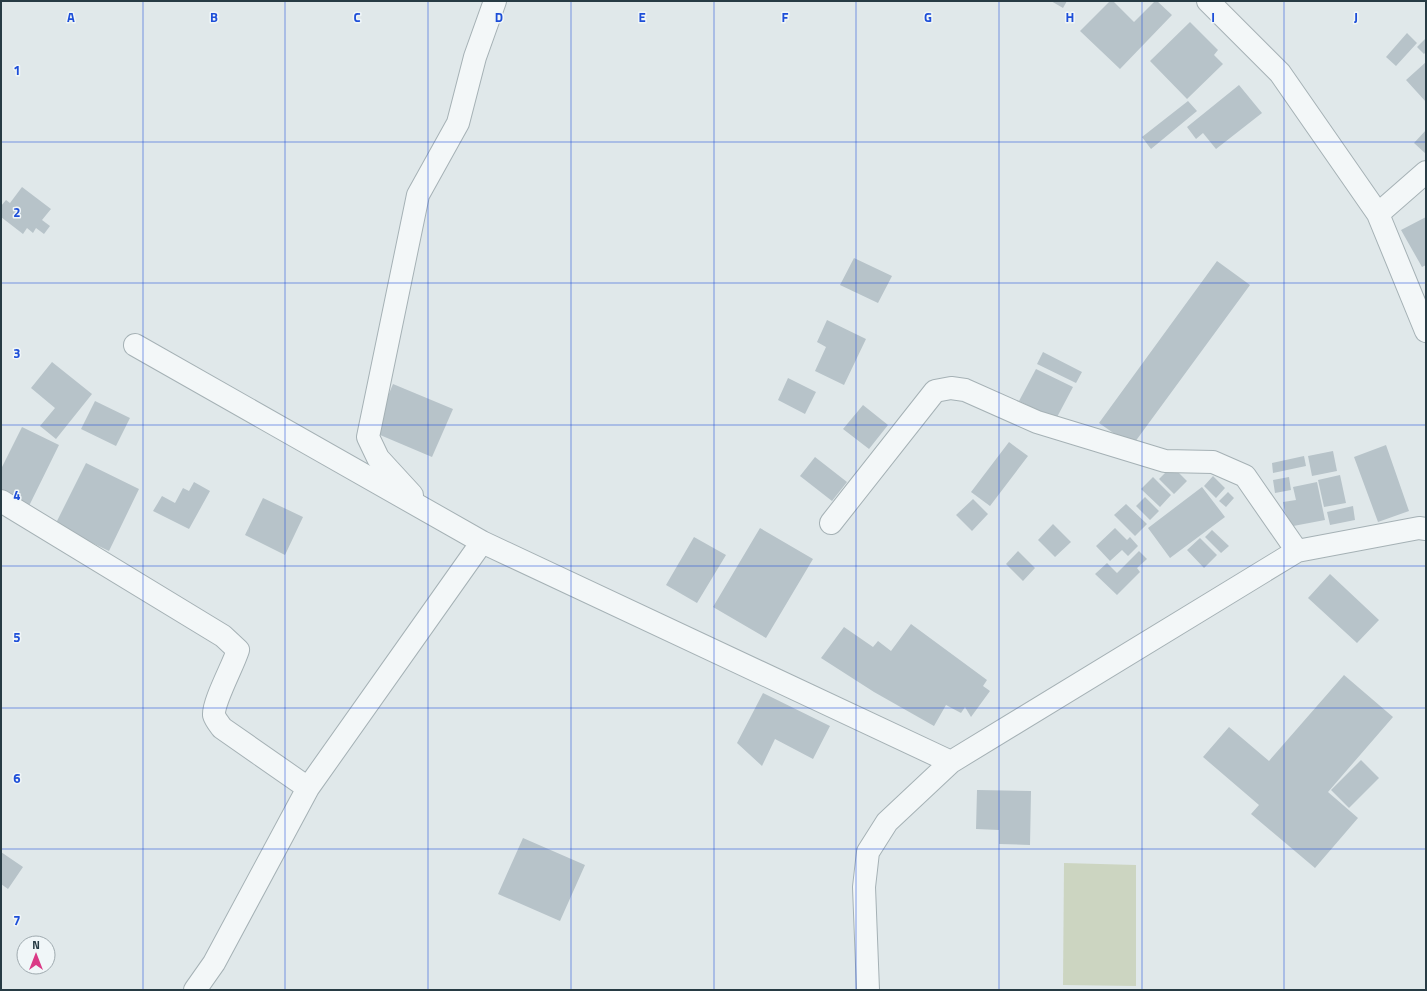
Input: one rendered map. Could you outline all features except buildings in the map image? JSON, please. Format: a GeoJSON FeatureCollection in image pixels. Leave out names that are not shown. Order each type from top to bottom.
{"type":"FeatureCollection","features":[{"type":"Feature","properties":{"kind":"street"},"geometry":{"type":"LineString","coordinates":[[426,511],[378,458],[368,437],[418,195],[458,123],[475,57],[496,1]]}},
{"type":"Feature","properties":{"kind":"street"},"geometry":{"type":"LineString","coordinates":[[1208,1],[1280,73],[1378,214],[1426,331]]}},
{"type":"Feature","properties":{"kind":"street"},"geometry":{"type":"LineString","coordinates":[[1378,214],[1426,172]]}},
{"type":"Feature","properties":{"kind":"street"},"geometry":{"type":"LineString","coordinates":[[135,345],[482,542],[951,762]]}},
{"type":"Feature","properties":{"kind":"street"},"geometry":{"type":"LineString","coordinates":[[831,523],[935,391],[951,388],[965,390],[1037,422],[1165,461],[1213,462],[1244,476],[1297,551]]}},
{"type":"Feature","properties":{"kind":"street"},"geometry":{"type":"LineString","coordinates":[[1,501],[223,636],[238,650],[235,661],[215,704],[214,716],[222,728],[308,788]]}},
{"type":"Feature","properties":{"kind":"street"},"geometry":{"type":"LineString","coordinates":[[868,990],[864,887],[868,852],[887,822],[951,762],[1297,551],[1424,527]]}},
{"type":"Feature","properties":{"kind":"street"},"geometry":{"type":"LineString","coordinates":[[195,990],[214,963],[308,788],[482,542]]}},
{"type":"Feature","properties":{"kind":"green space"},"geometry":{"type":"Polygon","coordinates":[[[1064,863],[1136,865],[1136,986],[1063,985],[1064,863]]]}}]}
